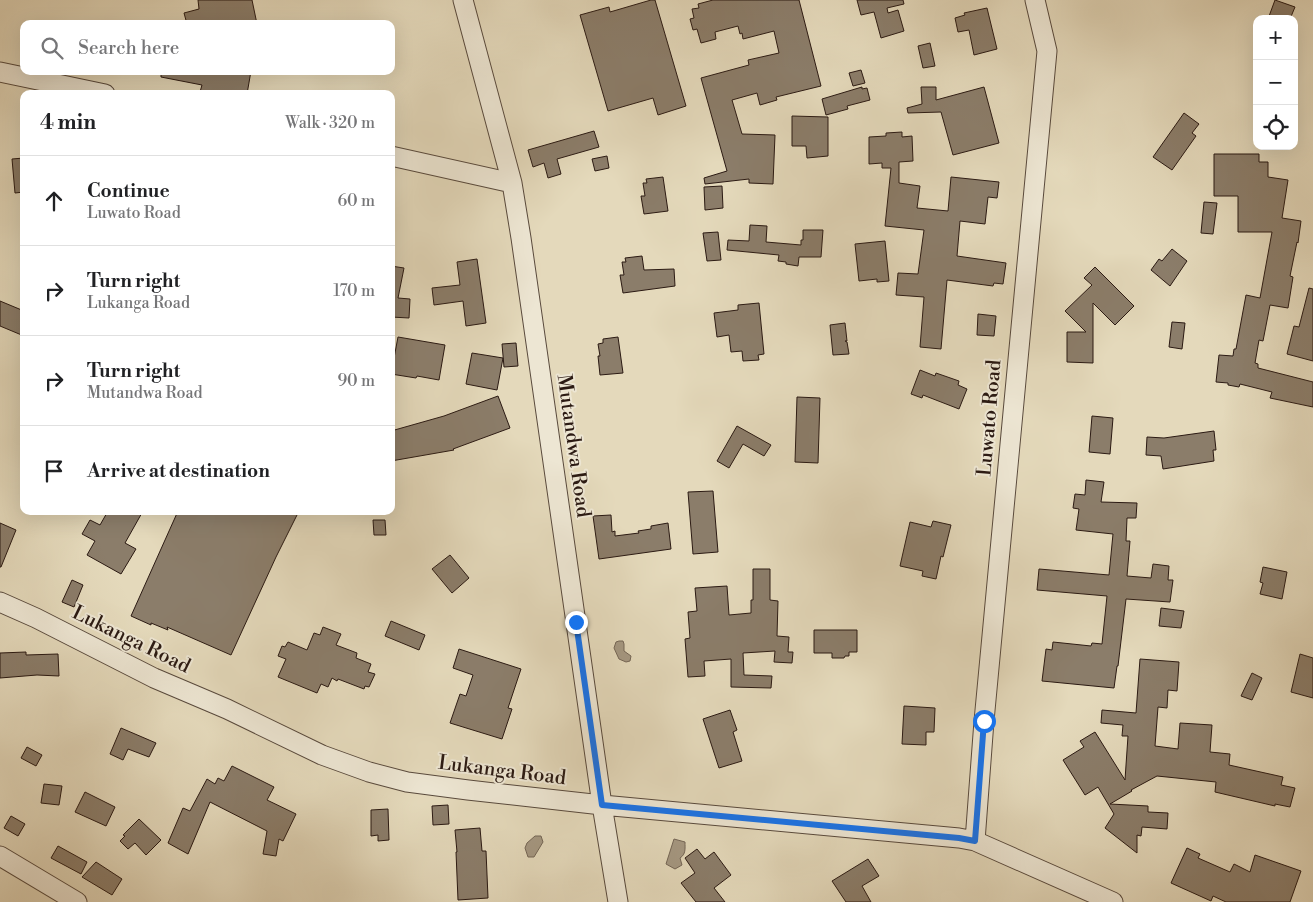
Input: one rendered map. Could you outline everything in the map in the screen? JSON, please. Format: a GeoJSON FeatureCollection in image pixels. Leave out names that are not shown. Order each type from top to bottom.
{"type":"FeatureCollection","features":[{"type":"Feature","properties":{"kind":"street","name":"Mutandwa Road"},"geometry":{"type":"LineString","coordinates":[[463,0],[512,183],[602,805],[618,902]]}},
{"type":"Feature","properties":{"kind":"street","name":"Luwato Road"},"geometry":{"type":"LineString","coordinates":[[975,841],[984,721],[1047,51],[1035,0]]}},
{"type":"Feature","properties":{"kind":"street"},"geometry":{"type":"LineString","coordinates":[[0,72],[86,90]]}},
{"type":"Feature","properties":{"kind":"street"},"geometry":{"type":"LineString","coordinates":[[395,157],[512,183]]}},
{"type":"Feature","properties":{"kind":"street","name":"Lukanga Road"},"geometry":{"type":"LineString","coordinates":[[0,602],[36,618],[154,678],[322,755],[369,772],[408,782],[477,792],[959,838],[975,841],[1113,902]]}},
{"type":"Feature","properties":{"kind":"street"},"geometry":{"type":"LineString","coordinates":[[0,856],[77,902]]}},
{"type":"Feature","properties":{"kind":"shaded area"},"geometry":{"type":"Polygon","coordinates":[[[623,641],[624,651],[631,656],[630,661],[626,662],[619,659],[614,648],[616,642],[623,641]]]}},
{"type":"Feature","properties":{"kind":"shaded area"},"geometry":{"type":"Polygon","coordinates":[[[535,836],[541,836],[543,842],[534,857],[528,857],[525,848],[527,843],[535,836]]]}},
{"type":"Feature","properties":{"kind":"shaded area"},"geometry":{"type":"Polygon","coordinates":[[[674,839],[685,842],[684,853],[680,858],[682,865],[675,869],[666,864],[674,839]]]}},
{"type":"Feature","properties":{"kind":"building"},"geometry":{"type":"Polygon","coordinates":[[[198,0],[252,0],[256,20],[186,20],[184,13],[199,9],[198,0]]]}},
{"type":"Feature","properties":{"kind":"building"},"geometry":{"type":"Polygon","coordinates":[[[655,0],[686,106],[658,115],[653,98],[608,111],[580,15],[609,7],[610,12],[655,0]]]}},
{"type":"Feature","properties":{"kind":"building"},"geometry":{"type":"Polygon","coordinates":[[[713,0],[799,0],[821,86],[776,97],[777,100],[760,105],[757,93],[732,100],[742,134],[775,135],[773,184],[749,183],[749,179],[705,184],[704,178],[727,171],[701,78],[749,65],[748,60],[779,53],[774,31],[743,39],[738,26],[715,32],[716,39],[701,43],[697,29],[693,30],[690,19],[694,18],[692,9],[699,8],[698,4],[713,0]]]}},
{"type":"Feature","properties":{"kind":"building"},"geometry":{"type":"Polygon","coordinates":[[[857,0],[903,0],[904,4],[887,8],[888,13],[898,10],[904,31],[881,38],[874,12],[861,15],[857,0]]]}},
{"type":"Feature","properties":{"kind":"building"},"geometry":{"type":"Polygon","coordinates":[[[1275,0],[1295,7],[1292,15],[1269,15],[1275,0]]]}},
{"type":"Feature","properties":{"kind":"building"},"geometry":{"type":"Polygon","coordinates":[[[987,8],[997,49],[974,55],[969,30],[958,32],[955,18],[965,15],[964,13],[987,8]]]}},
{"type":"Feature","properties":{"kind":"building"},"geometry":{"type":"Polygon","coordinates":[[[930,43],[935,66],[923,68],[918,46],[930,43]]]}},
{"type":"Feature","properties":{"kind":"building"},"geometry":{"type":"Polygon","coordinates":[[[861,70],[865,83],[853,86],[849,73],[861,70]]]}},
{"type":"Feature","properties":{"kind":"building"},"geometry":{"type":"Polygon","coordinates":[[[161,75],[250,75],[248,90],[201,90],[202,85],[161,77],[161,75]]]}},
{"type":"Feature","properties":{"kind":"building"},"geometry":{"type":"Polygon","coordinates":[[[862,87],[862,89],[867,88],[870,100],[847,106],[848,109],[826,115],[822,99],[862,87]]]}},
{"type":"Feature","properties":{"kind":"building"},"geometry":{"type":"Polygon","coordinates":[[[921,87],[936,87],[936,100],[984,87],[999,143],[953,155],[941,112],[908,113],[907,108],[922,104],[921,87]]]}},
{"type":"Feature","properties":{"kind":"building"},"geometry":{"type":"Polygon","coordinates":[[[1184,113],[1199,124],[1192,133],[1196,136],[1172,170],[1153,157],[1184,113]]]}},
{"type":"Feature","properties":{"kind":"building"},"geometry":{"type":"Polygon","coordinates":[[[792,116],[828,117],[828,156],[807,158],[806,146],[792,146],[792,116]]]}},
{"type":"Feature","properties":{"kind":"building"},"geometry":{"type":"Polygon","coordinates":[[[594,131],[599,147],[557,159],[561,174],[548,178],[544,163],[533,167],[528,150],[594,131]]]}},
{"type":"Feature","properties":{"kind":"building"},"geometry":{"type":"Polygon","coordinates":[[[902,132],[902,137],[912,136],[913,161],[899,162],[899,183],[920,186],[917,208],[948,211],[951,177],[999,182],[997,198],[988,197],[985,224],[960,221],[957,256],[1006,263],[1003,284],[994,283],[993,286],[947,280],[941,349],[920,347],[924,297],[896,295],[898,273],[918,274],[924,230],[885,226],[891,168],[882,168],[882,163],[869,164],[869,137],[886,136],[886,133],[902,132]]]}},
{"type":"Feature","properties":{"kind":"building"},"geometry":{"type":"Polygon","coordinates":[[[1214,154],[1259,154],[1259,162],[1268,162],[1268,177],[1288,180],[1282,218],[1301,221],[1290,276],[1293,277],[1288,308],[1270,305],[1263,341],[1259,340],[1255,363],[1258,364],[1258,368],[1313,382],[1313,407],[1270,398],[1272,392],[1240,384],[1239,387],[1228,385],[1228,383],[1216,382],[1219,355],[1233,356],[1234,349],[1236,349],[1246,295],[1260,298],[1272,232],[1238,232],[1238,196],[1214,196],[1214,154]]]}},
{"type":"Feature","properties":{"kind":"building"},"geometry":{"type":"Polygon","coordinates":[[[607,156],[609,168],[595,171],[592,159],[607,156]]]}},
{"type":"Feature","properties":{"kind":"building"},"geometry":{"type":"Polygon","coordinates":[[[20,158],[20,192],[15,193],[12,159],[20,158]]]}},
{"type":"Feature","properties":{"kind":"building"},"geometry":{"type":"Polygon","coordinates":[[[663,177],[668,211],[644,214],[641,196],[645,196],[643,183],[647,183],[646,179],[663,177]]]}},
{"type":"Feature","properties":{"kind":"building"},"geometry":{"type":"Polygon","coordinates":[[[722,186],[723,208],[705,210],[704,187],[722,186]]]}},
{"type":"Feature","properties":{"kind":"building"},"geometry":{"type":"Polygon","coordinates":[[[1204,202],[1217,203],[1213,234],[1201,233],[1204,202]]]}},
{"type":"Feature","properties":{"kind":"building"},"geometry":{"type":"Polygon","coordinates":[[[750,225],[767,226],[766,242],[801,245],[803,230],[823,230],[821,257],[799,257],[798,266],[778,261],[779,255],[727,250],[728,240],[749,241],[750,225]]]}},
{"type":"Feature","properties":{"kind":"building"},"geometry":{"type":"Polygon","coordinates":[[[718,232],[721,260],[707,261],[703,233],[718,232]]]}},
{"type":"Feature","properties":{"kind":"building"},"geometry":{"type":"Polygon","coordinates":[[[885,241],[889,281],[877,282],[877,279],[859,281],[855,244],[885,241]]]}},
{"type":"Feature","properties":{"kind":"building"},"geometry":{"type":"Polygon","coordinates":[[[1172,249],[1187,261],[1170,286],[1151,270],[1159,259],[1162,261],[1172,249]]]}},
{"type":"Feature","properties":{"kind":"building"},"geometry":{"type":"Polygon","coordinates":[[[642,256],[644,270],[674,269],[675,286],[623,293],[620,275],[624,275],[622,262],[626,262],[625,258],[642,256]]]}},
{"type":"Feature","properties":{"kind":"building"},"geometry":{"type":"Polygon","coordinates":[[[477,259],[486,323],[466,326],[463,301],[434,305],[432,288],[460,285],[457,262],[477,259]]]}},
{"type":"Feature","properties":{"kind":"building"},"geometry":{"type":"Polygon","coordinates":[[[395,267],[404,268],[398,298],[410,299],[409,318],[395,317],[395,267]]]}},
{"type":"Feature","properties":{"kind":"building"},"geometry":{"type":"Polygon","coordinates":[[[1095,267],[1134,306],[1115,325],[1093,303],[1093,363],[1067,362],[1067,332],[1086,332],[1065,311],[1092,285],[1084,278],[1095,267]]]}},
{"type":"Feature","properties":{"kind":"building"},"geometry":{"type":"Polygon","coordinates":[[[1309,288],[1313,289],[1313,361],[1287,354],[1294,326],[1299,327],[1309,288]]]}},
{"type":"Feature","properties":{"kind":"building"},"geometry":{"type":"Polygon","coordinates":[[[0,301],[20,309],[20,334],[0,326],[0,301]]]}},
{"type":"Feature","properties":{"kind":"building"},"geometry":{"type":"Polygon","coordinates":[[[759,303],[764,354],[758,355],[759,360],[743,361],[742,351],[731,352],[729,335],[717,337],[714,313],[738,310],[738,305],[759,303]]]}},
{"type":"Feature","properties":{"kind":"building"},"geometry":{"type":"Polygon","coordinates":[[[978,314],[996,316],[994,336],[977,335],[978,314]]]}},
{"type":"Feature","properties":{"kind":"building"},"geometry":{"type":"Polygon","coordinates":[[[1172,322],[1185,323],[1182,349],[1169,347],[1172,322]]]}},
{"type":"Feature","properties":{"kind":"building"},"geometry":{"type":"Polygon","coordinates":[[[845,323],[847,341],[845,341],[847,342],[849,354],[833,355],[830,325],[845,323]]]}},
{"type":"Feature","properties":{"kind":"building"},"geometry":{"type":"Polygon","coordinates":[[[398,337],[445,345],[439,380],[395,375],[395,353],[398,337]]]}},
{"type":"Feature","properties":{"kind":"building"},"geometry":{"type":"Polygon","coordinates":[[[618,337],[623,373],[600,375],[598,344],[603,343],[603,339],[618,337]]]}},
{"type":"Feature","properties":{"kind":"building"},"geometry":{"type":"Polygon","coordinates":[[[516,343],[518,366],[504,367],[502,344],[516,343]]]}},
{"type":"Feature","properties":{"kind":"building"},"geometry":{"type":"Polygon","coordinates":[[[472,353],[503,358],[497,390],[466,384],[472,353]]]}},
{"type":"Feature","properties":{"kind":"building"},"geometry":{"type":"Polygon","coordinates":[[[920,370],[935,376],[936,373],[959,381],[958,385],[967,389],[959,409],[923,395],[922,398],[911,394],[920,370]]]}},
{"type":"Feature","properties":{"kind":"building"},"geometry":{"type":"Polygon","coordinates":[[[498,396],[510,428],[454,450],[395,460],[395,430],[444,416],[498,396]]]}},
{"type":"Feature","properties":{"kind":"building"},"geometry":{"type":"Polygon","coordinates":[[[797,397],[820,398],[818,463],[795,462],[797,397]]]}},
{"type":"Feature","properties":{"kind":"building"},"geometry":{"type":"Polygon","coordinates":[[[1092,416],[1113,418],[1110,454],[1089,452],[1092,416]]]}},
{"type":"Feature","properties":{"kind":"building"},"geometry":{"type":"Polygon","coordinates":[[[737,426],[771,445],[764,456],[743,444],[729,468],[717,461],[737,426]]]}},
{"type":"Feature","properties":{"kind":"building"},"geometry":{"type":"Polygon","coordinates":[[[1214,431],[1216,450],[1213,450],[1214,461],[1163,469],[1161,456],[1146,455],[1147,437],[1164,438],[1214,431]]]}},
{"type":"Feature","properties":{"kind":"building"},"geometry":{"type":"Polygon","coordinates":[[[1086,480],[1104,482],[1101,502],[1137,503],[1136,518],[1127,518],[1126,541],[1130,541],[1127,576],[1151,578],[1153,564],[1169,566],[1168,580],[1173,580],[1170,602],[1126,599],[1114,688],[1042,681],[1046,649],[1052,650],[1053,642],[1091,646],[1092,643],[1102,644],[1107,596],[1037,590],[1039,569],[1109,575],[1113,534],[1076,530],[1079,509],[1073,508],[1075,494],[1085,495],[1086,480]]]}},
{"type":"Feature","properties":{"kind":"building"},"geometry":{"type":"Polygon","coordinates":[[[713,491],[718,552],[693,554],[688,492],[713,491]]]}},
{"type":"Feature","properties":{"kind":"building"},"geometry":{"type":"Polygon","coordinates":[[[106,515],[141,515],[125,543],[136,549],[121,574],[87,555],[95,541],[82,534],[90,520],[100,525],[106,515]]]}},
{"type":"Feature","properties":{"kind":"building"},"geometry":{"type":"Polygon","coordinates":[[[176,515],[297,515],[231,655],[167,627],[168,630],[131,616],[176,515]]]}},
{"type":"Feature","properties":{"kind":"building"},"geometry":{"type":"Polygon","coordinates":[[[611,515],[612,532],[615,531],[615,536],[639,533],[638,531],[651,529],[651,526],[668,523],[671,549],[599,559],[593,516],[611,515]]]}},
{"type":"Feature","properties":{"kind":"building"},"geometry":{"type":"Polygon","coordinates":[[[373,520],[385,520],[386,535],[374,535],[373,520]]]}},
{"type":"Feature","properties":{"kind":"building"},"geometry":{"type":"Polygon","coordinates":[[[933,521],[951,525],[936,579],[922,576],[923,571],[900,566],[910,522],[931,527],[933,521]]]}},
{"type":"Feature","properties":{"kind":"building"},"geometry":{"type":"Polygon","coordinates":[[[0,523],[16,530],[1,567],[0,567],[0,523]]]}},
{"type":"Feature","properties":{"kind":"building"},"geometry":{"type":"Polygon","coordinates":[[[450,555],[469,578],[452,593],[432,569],[450,555]]]}},
{"type":"Feature","properties":{"kind":"building"},"geometry":{"type":"Polygon","coordinates":[[[1263,567],[1287,572],[1282,599],[1260,594],[1263,583],[1260,582],[1263,567]]]}},
{"type":"Feature","properties":{"kind":"building"},"geometry":{"type":"Polygon","coordinates":[[[753,569],[770,569],[770,600],[778,601],[777,636],[789,637],[788,652],[793,652],[792,663],[774,662],[775,651],[743,653],[744,675],[772,676],[771,688],[731,687],[731,659],[704,661],[705,676],[688,677],[685,639],[690,638],[688,612],[697,611],[695,588],[727,586],[729,615],[751,613],[753,569]]]}},
{"type":"Feature","properties":{"kind":"building"},"geometry":{"type":"Polygon","coordinates":[[[72,580],[83,585],[74,607],[62,602],[72,580]]]}},
{"type":"Feature","properties":{"kind":"building"},"geometry":{"type":"Polygon","coordinates":[[[1161,608],[1184,611],[1181,628],[1159,626],[1161,608]]]}},
{"type":"Feature","properties":{"kind":"building"},"geometry":{"type":"Polygon","coordinates":[[[391,621],[425,635],[419,650],[385,636],[391,621]]]}},
{"type":"Feature","properties":{"kind":"building"},"geometry":{"type":"Polygon","coordinates":[[[323,627],[341,634],[336,645],[357,653],[356,658],[371,664],[368,672],[375,674],[369,687],[365,686],[364,689],[332,678],[328,687],[321,684],[317,693],[278,677],[286,659],[278,656],[282,646],[285,647],[288,642],[307,650],[314,633],[320,635],[323,627]]]}},
{"type":"Feature","properties":{"kind":"building"},"geometry":{"type":"Polygon","coordinates":[[[814,630],[857,630],[857,652],[849,652],[849,656],[844,658],[832,658],[832,653],[814,653],[814,630]]]}},
{"type":"Feature","properties":{"kind":"building"},"geometry":{"type":"Polygon","coordinates":[[[459,649],[521,669],[508,708],[512,709],[502,739],[450,723],[460,694],[466,696],[473,675],[453,668],[459,649]]]}},
{"type":"Feature","properties":{"kind":"building"},"geometry":{"type":"Polygon","coordinates":[[[26,652],[26,655],[58,654],[59,676],[37,675],[0,678],[0,653],[26,652]]]}},
{"type":"Feature","properties":{"kind":"building"},"geometry":{"type":"Polygon","coordinates":[[[1300,654],[1313,658],[1313,698],[1291,692],[1300,654]]]}},
{"type":"Feature","properties":{"kind":"building"},"geometry":{"type":"Polygon","coordinates":[[[1140,659],[1179,662],[1177,691],[1168,690],[1167,708],[1158,707],[1155,746],[1178,749],[1180,723],[1212,725],[1210,752],[1230,754],[1229,765],[1283,777],[1281,785],[1295,788],[1290,807],[1275,804],[1275,806],[1215,792],[1216,782],[1157,776],[1110,804],[1148,806],[1148,812],[1168,813],[1167,829],[1142,827],[1141,836],[1137,835],[1137,853],[1105,828],[1114,814],[1098,787],[1085,795],[1063,760],[1084,747],[1080,741],[1095,732],[1125,780],[1128,736],[1122,736],[1123,725],[1101,723],[1102,710],[1136,713],[1140,659]]]}},
{"type":"Feature","properties":{"kind":"building"},"geometry":{"type":"Polygon","coordinates":[[[1252,673],[1262,678],[1252,700],[1241,696],[1252,673]]]}},
{"type":"Feature","properties":{"kind":"building"},"geometry":{"type":"Polygon","coordinates":[[[904,706],[935,708],[934,732],[926,732],[926,745],[902,744],[904,706]]]}},
{"type":"Feature","properties":{"kind":"building"},"geometry":{"type":"Polygon","coordinates":[[[730,710],[737,730],[733,732],[742,761],[719,768],[703,719],[730,710]]]}},
{"type":"Feature","properties":{"kind":"building"},"geometry":{"type":"Polygon","coordinates":[[[121,728],[156,743],[149,757],[128,749],[123,760],[110,754],[121,728]]]}},
{"type":"Feature","properties":{"kind":"building"},"geometry":{"type":"Polygon","coordinates":[[[27,747],[42,755],[36,766],[21,758],[27,747]]]}},
{"type":"Feature","properties":{"kind":"building"},"geometry":{"type":"Polygon","coordinates":[[[232,766],[274,787],[267,800],[296,814],[283,841],[279,839],[276,856],[263,854],[267,831],[210,802],[188,854],[168,843],[183,808],[190,811],[207,779],[215,784],[218,778],[224,781],[232,766]]]}},
{"type":"Feature","properties":{"kind":"building"},"geometry":{"type":"Polygon","coordinates":[[[44,784],[62,786],[59,805],[41,803],[44,784]]]}},
{"type":"Feature","properties":{"kind":"building"},"geometry":{"type":"Polygon","coordinates":[[[85,792],[115,807],[106,826],[75,812],[85,792]]]}},
{"type":"Feature","properties":{"kind":"building"},"geometry":{"type":"Polygon","coordinates":[[[448,805],[449,824],[433,825],[432,806],[448,805]]]}},
{"type":"Feature","properties":{"kind":"building"},"geometry":{"type":"Polygon","coordinates":[[[388,809],[389,840],[378,841],[378,835],[371,836],[371,810],[388,809]]]}},
{"type":"Feature","properties":{"kind":"building"},"geometry":{"type":"Polygon","coordinates":[[[11,816],[25,824],[18,836],[4,828],[11,816]]]}},
{"type":"Feature","properties":{"kind":"building"},"geometry":{"type":"Polygon","coordinates":[[[139,819],[161,840],[146,855],[135,843],[128,849],[120,841],[125,836],[123,835],[139,819]]]}},
{"type":"Feature","properties":{"kind":"building"},"geometry":{"type":"Polygon","coordinates":[[[480,828],[482,851],[486,851],[488,898],[458,900],[455,830],[480,828]]]}},
{"type":"Feature","properties":{"kind":"building"},"geometry":{"type":"Polygon","coordinates":[[[58,846],[87,862],[81,874],[51,858],[58,846]]]}},
{"type":"Feature","properties":{"kind":"building"},"geometry":{"type":"Polygon","coordinates":[[[1187,848],[1200,854],[1198,858],[1230,872],[1234,864],[1250,872],[1255,855],[1301,871],[1290,902],[1226,902],[1213,896],[1211,901],[1171,883],[1187,848]]]}},
{"type":"Feature","properties":{"kind":"building"},"geometry":{"type":"Polygon","coordinates":[[[697,849],[705,859],[714,852],[731,875],[714,888],[725,902],[696,902],[681,883],[695,873],[685,858],[697,849]]]}},
{"type":"Feature","properties":{"kind":"building"},"geometry":{"type":"Polygon","coordinates":[[[868,859],[879,876],[862,886],[871,902],[846,902],[832,881],[868,859]]]}},
{"type":"Feature","properties":{"kind":"building"},"geometry":{"type":"Polygon","coordinates":[[[96,862],[122,879],[112,895],[82,877],[96,862]]]}},
{"type":"Feature","properties":{"kind":"route"},"geometry":{"type":"LineString","coordinates":[[576,622],[602,805],[975,841],[984,721]]}}]}
